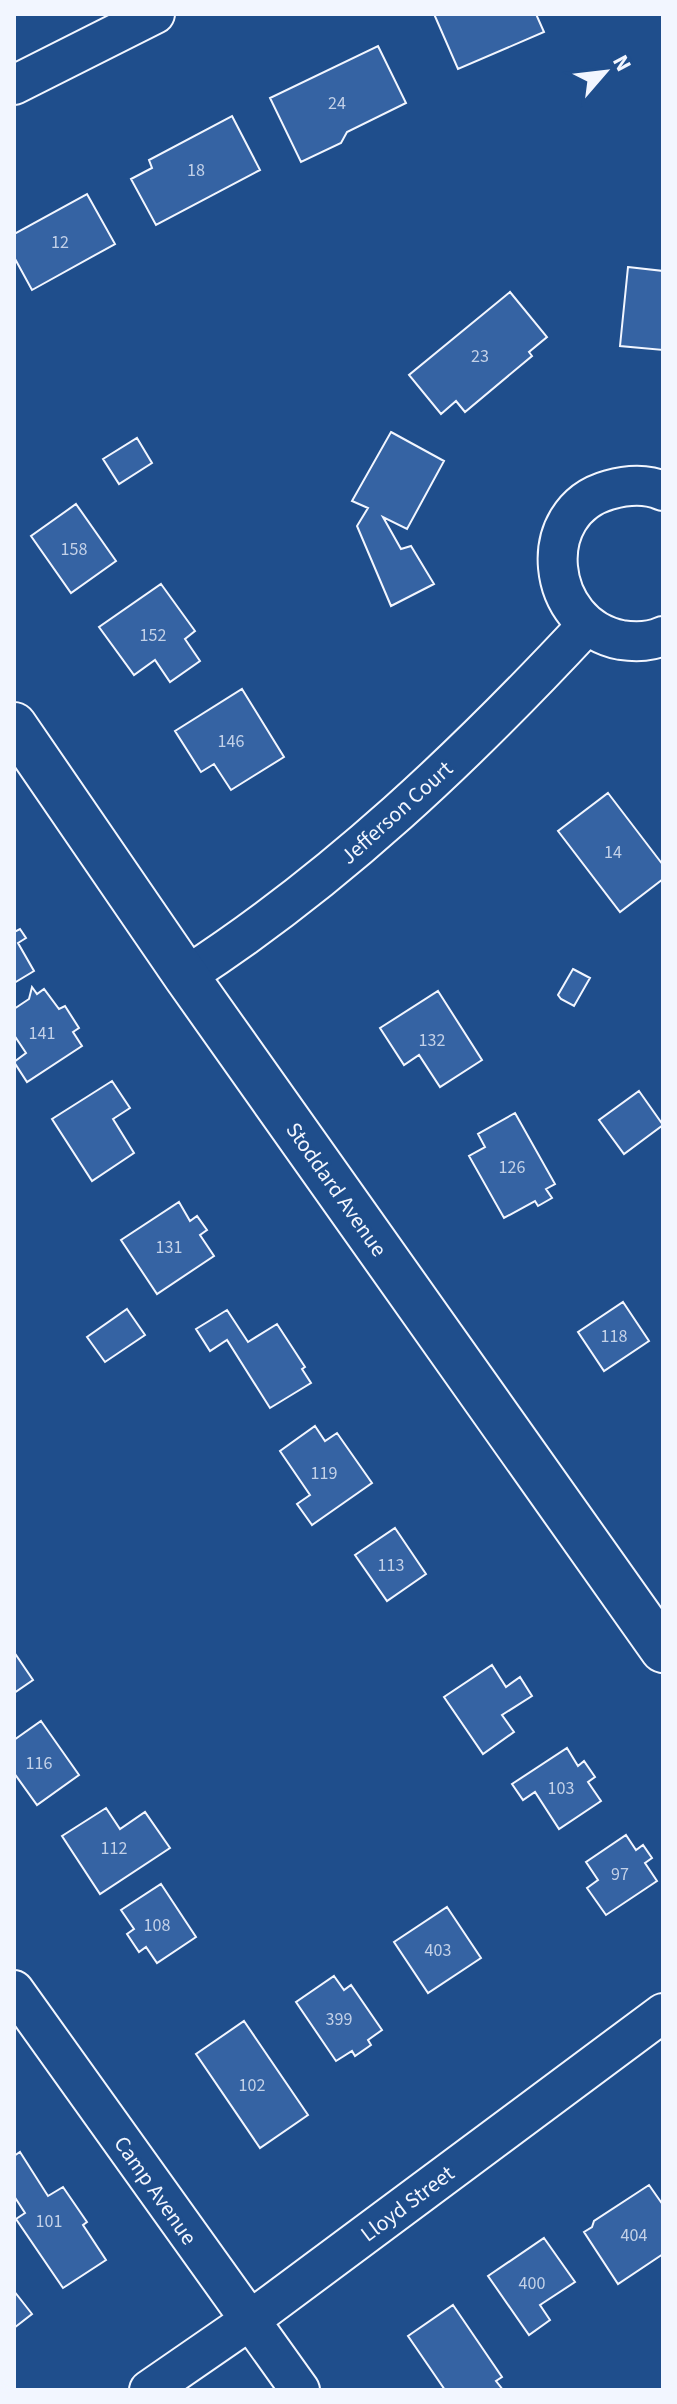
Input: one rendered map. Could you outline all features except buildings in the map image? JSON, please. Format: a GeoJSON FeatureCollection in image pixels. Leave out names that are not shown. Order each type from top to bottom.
{"type":"FeatureCollection","features":[{"type":"Feature","properties":{"kind":"street"},"geometry":{"type":"LineString","coordinates":[[14,85],[155,14]]}},
{"type":"Feature","properties":{"kind":"street"},"geometry":{"type":"LineString","coordinates":[[663,491],[654,487],[627,485],[601,492],[579,508],[564,530],[557,555],[559,582],[570,607],[587,625],[609,637],[633,642],[663,636]]}},
{"type":"Feature","properties":{"kind":"street","name":"Jefferson Court"},"geometry":{"type":"LineString","coordinates":[[186,976],[242,940],[346,860],[474,741],[587,625]]}},
{"type":"Feature","properties":{"kind":"street","name":"Stoddard Avenue"},"geometry":{"type":"LineString","coordinates":[[14,725],[186,976],[663,1650]]}},
{"type":"Feature","properties":{"kind":"street","name":"Camp Avenue"},"geometry":{"type":"LineString","coordinates":[[14,1990],[300,2390]]}},
{"type":"Feature","properties":{"kind":"street","name":"Lloyd Street"},"geometry":{"type":"LineString","coordinates":[[149,2390],[249,2321],[663,2013]]}}]}
